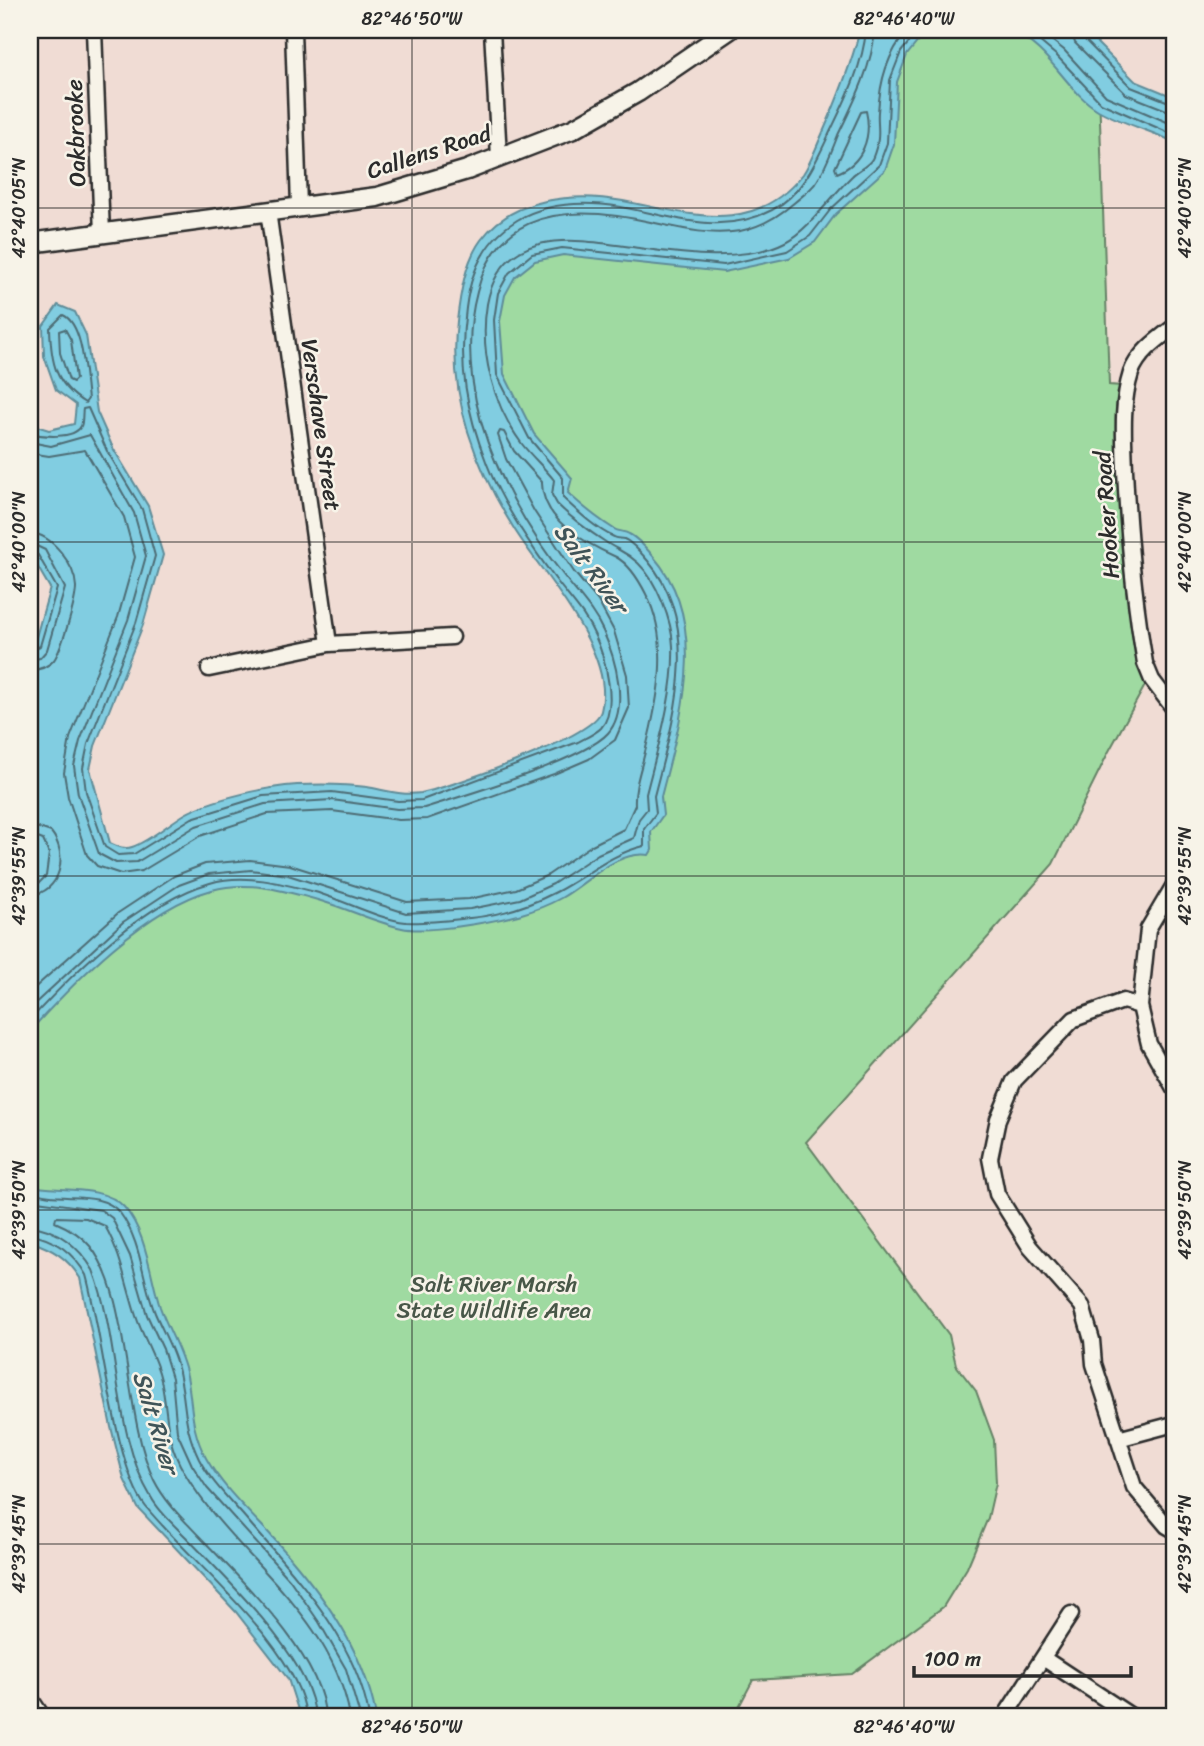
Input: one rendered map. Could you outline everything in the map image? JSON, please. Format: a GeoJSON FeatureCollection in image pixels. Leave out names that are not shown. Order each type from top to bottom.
{"type":"FeatureCollection","features":[{"type":"Feature","properties":{"kind":"street","name":"Oakbrooke"},"geometry":{"type":"LineString","coordinates":[[94,30],[102,234]]}},
{"type":"Feature","properties":{"kind":"street"},"geometry":{"type":"LineString","coordinates":[[293,30],[299,206]]}},
{"type":"Feature","properties":{"kind":"street"},"geometry":{"type":"LineString","coordinates":[[492,30],[499,157]]}},
{"type":"Feature","properties":{"kind":"street","name":"Callens Road"},"geometry":{"type":"LineString","coordinates":[[30,243],[377,197],[467,170],[573,129],[638,92],[729,30]]}},
{"type":"Feature","properties":{"kind":"street","name":"Verschave Street"},"geometry":{"type":"LineString","coordinates":[[268,211],[329,644]]}},
{"type":"Feature","properties":{"kind":"street","name":"Hooker Road"},"geometry":{"type":"LineString","coordinates":[[1174,327],[1149,346],[1132,371],[1125,401],[1124,441],[1128,527],[1145,663],[1152,680],[1174,709]]}},
{"type":"Feature","properties":{"kind":"street"},"geometry":{"type":"LineString","coordinates":[[209,669],[329,644],[452,637]]}},
{"type":"Feature","properties":{"kind":"street"},"geometry":{"type":"LineString","coordinates":[[1174,885],[1147,929],[1140,1006],[1149,1044],[1174,1088]]}},
{"type":"Feature","properties":{"kind":"street"},"geometry":{"type":"LineString","coordinates":[[1140,1006],[1123,1002],[1074,1019],[1014,1080],[998,1119],[990,1158],[997,1194],[1030,1247],[1082,1306],[1093,1340],[1094,1364],[1134,1487],[1174,1530]]}},
{"type":"Feature","properties":{"kind":"street"},"geometry":{"type":"LineString","coordinates":[[1118,1439],[1174,1424]]}},
{"type":"Feature","properties":{"kind":"street"},"geometry":{"type":"LineString","coordinates":[[1004,1716],[1071,1614]]}},
{"type":"Feature","properties":{"kind":"street"},"geometry":{"type":"LineString","coordinates":[[1043,1658],[1131,1716]]}},
{"type":"Feature","properties":{"kind":"street"},"geometry":{"type":"LineString","coordinates":[[30,1698],[42,1716]]}},
{"type":"Feature","properties":{"kind":"green space","name":"Salt River Marsh State Wildlife Area"},"geometry":{"type":"Polygon","coordinates":[[[892,30],[1062,30],[1098,62],[1109,385],[1122,386],[1148,680],[1053,864],[806,1142],[949,1335],[956,1365],[976,1391],[994,1440],[996,1483],[988,1518],[967,1568],[943,1607],[852,1674],[753,1680],[734,1716],[348,1716],[186,1478],[125,1260],[30,1204],[30,969],[176,861],[413,857],[646,722],[484,362],[503,247],[783,220],[892,30]]]}},
{"type":"Feature","properties":{"kind":"water","name":"Salt River"},"geometry":{"type":"Polygon","coordinates":[[[860,30],[927,30],[907,55],[897,82],[894,144],[885,170],[836,214],[815,242],[789,258],[724,272],[563,255],[535,261],[515,277],[505,295],[500,321],[504,374],[534,434],[572,478],[568,493],[608,525],[635,538],[653,556],[671,582],[682,611],[686,673],[682,705],[661,797],[663,815],[651,832],[652,850],[649,855],[625,857],[614,862],[561,898],[530,912],[438,929],[402,928],[321,901],[267,888],[239,886],[212,890],[187,899],[137,929],[90,969],[30,1031],[30,905],[34,855],[30,840],[30,658],[50,588],[30,554],[30,424],[49,430],[74,424],[76,405],[56,390],[44,356],[43,326],[58,305],[75,312],[86,335],[97,412],[113,448],[148,506],[163,555],[143,625],[95,746],[90,769],[110,843],[123,848],[132,847],[196,809],[270,788],[341,785],[414,794],[461,781],[520,760],[574,734],[592,722],[601,711],[603,688],[598,664],[588,640],[499,504],[467,428],[455,348],[462,290],[475,249],[494,226],[510,214],[527,206],[565,198],[604,198],[696,215],[741,214],[763,207],[783,194],[808,166],[842,85],[860,30]]]}},
{"type":"Feature","properties":{"kind":"water"},"geometry":{"type":"Polygon","coordinates":[[[1009,30],[1084,30],[1135,81],[1174,97],[1174,142],[1098,110],[1076,92],[1036,47],[1009,30]]]}},
{"type":"Feature","properties":{"kind":"water","name":"Salt River"},"geometry":{"type":"Polygon","coordinates":[[[30,1182],[38,1187],[95,1192],[116,1200],[132,1217],[143,1242],[160,1307],[185,1367],[195,1427],[206,1458],[226,1487],[302,1572],[335,1616],[360,1664],[376,1716],[300,1716],[288,1679],[236,1612],[138,1508],[124,1479],[80,1278],[70,1264],[58,1255],[30,1241],[30,1182]]]}}]}
